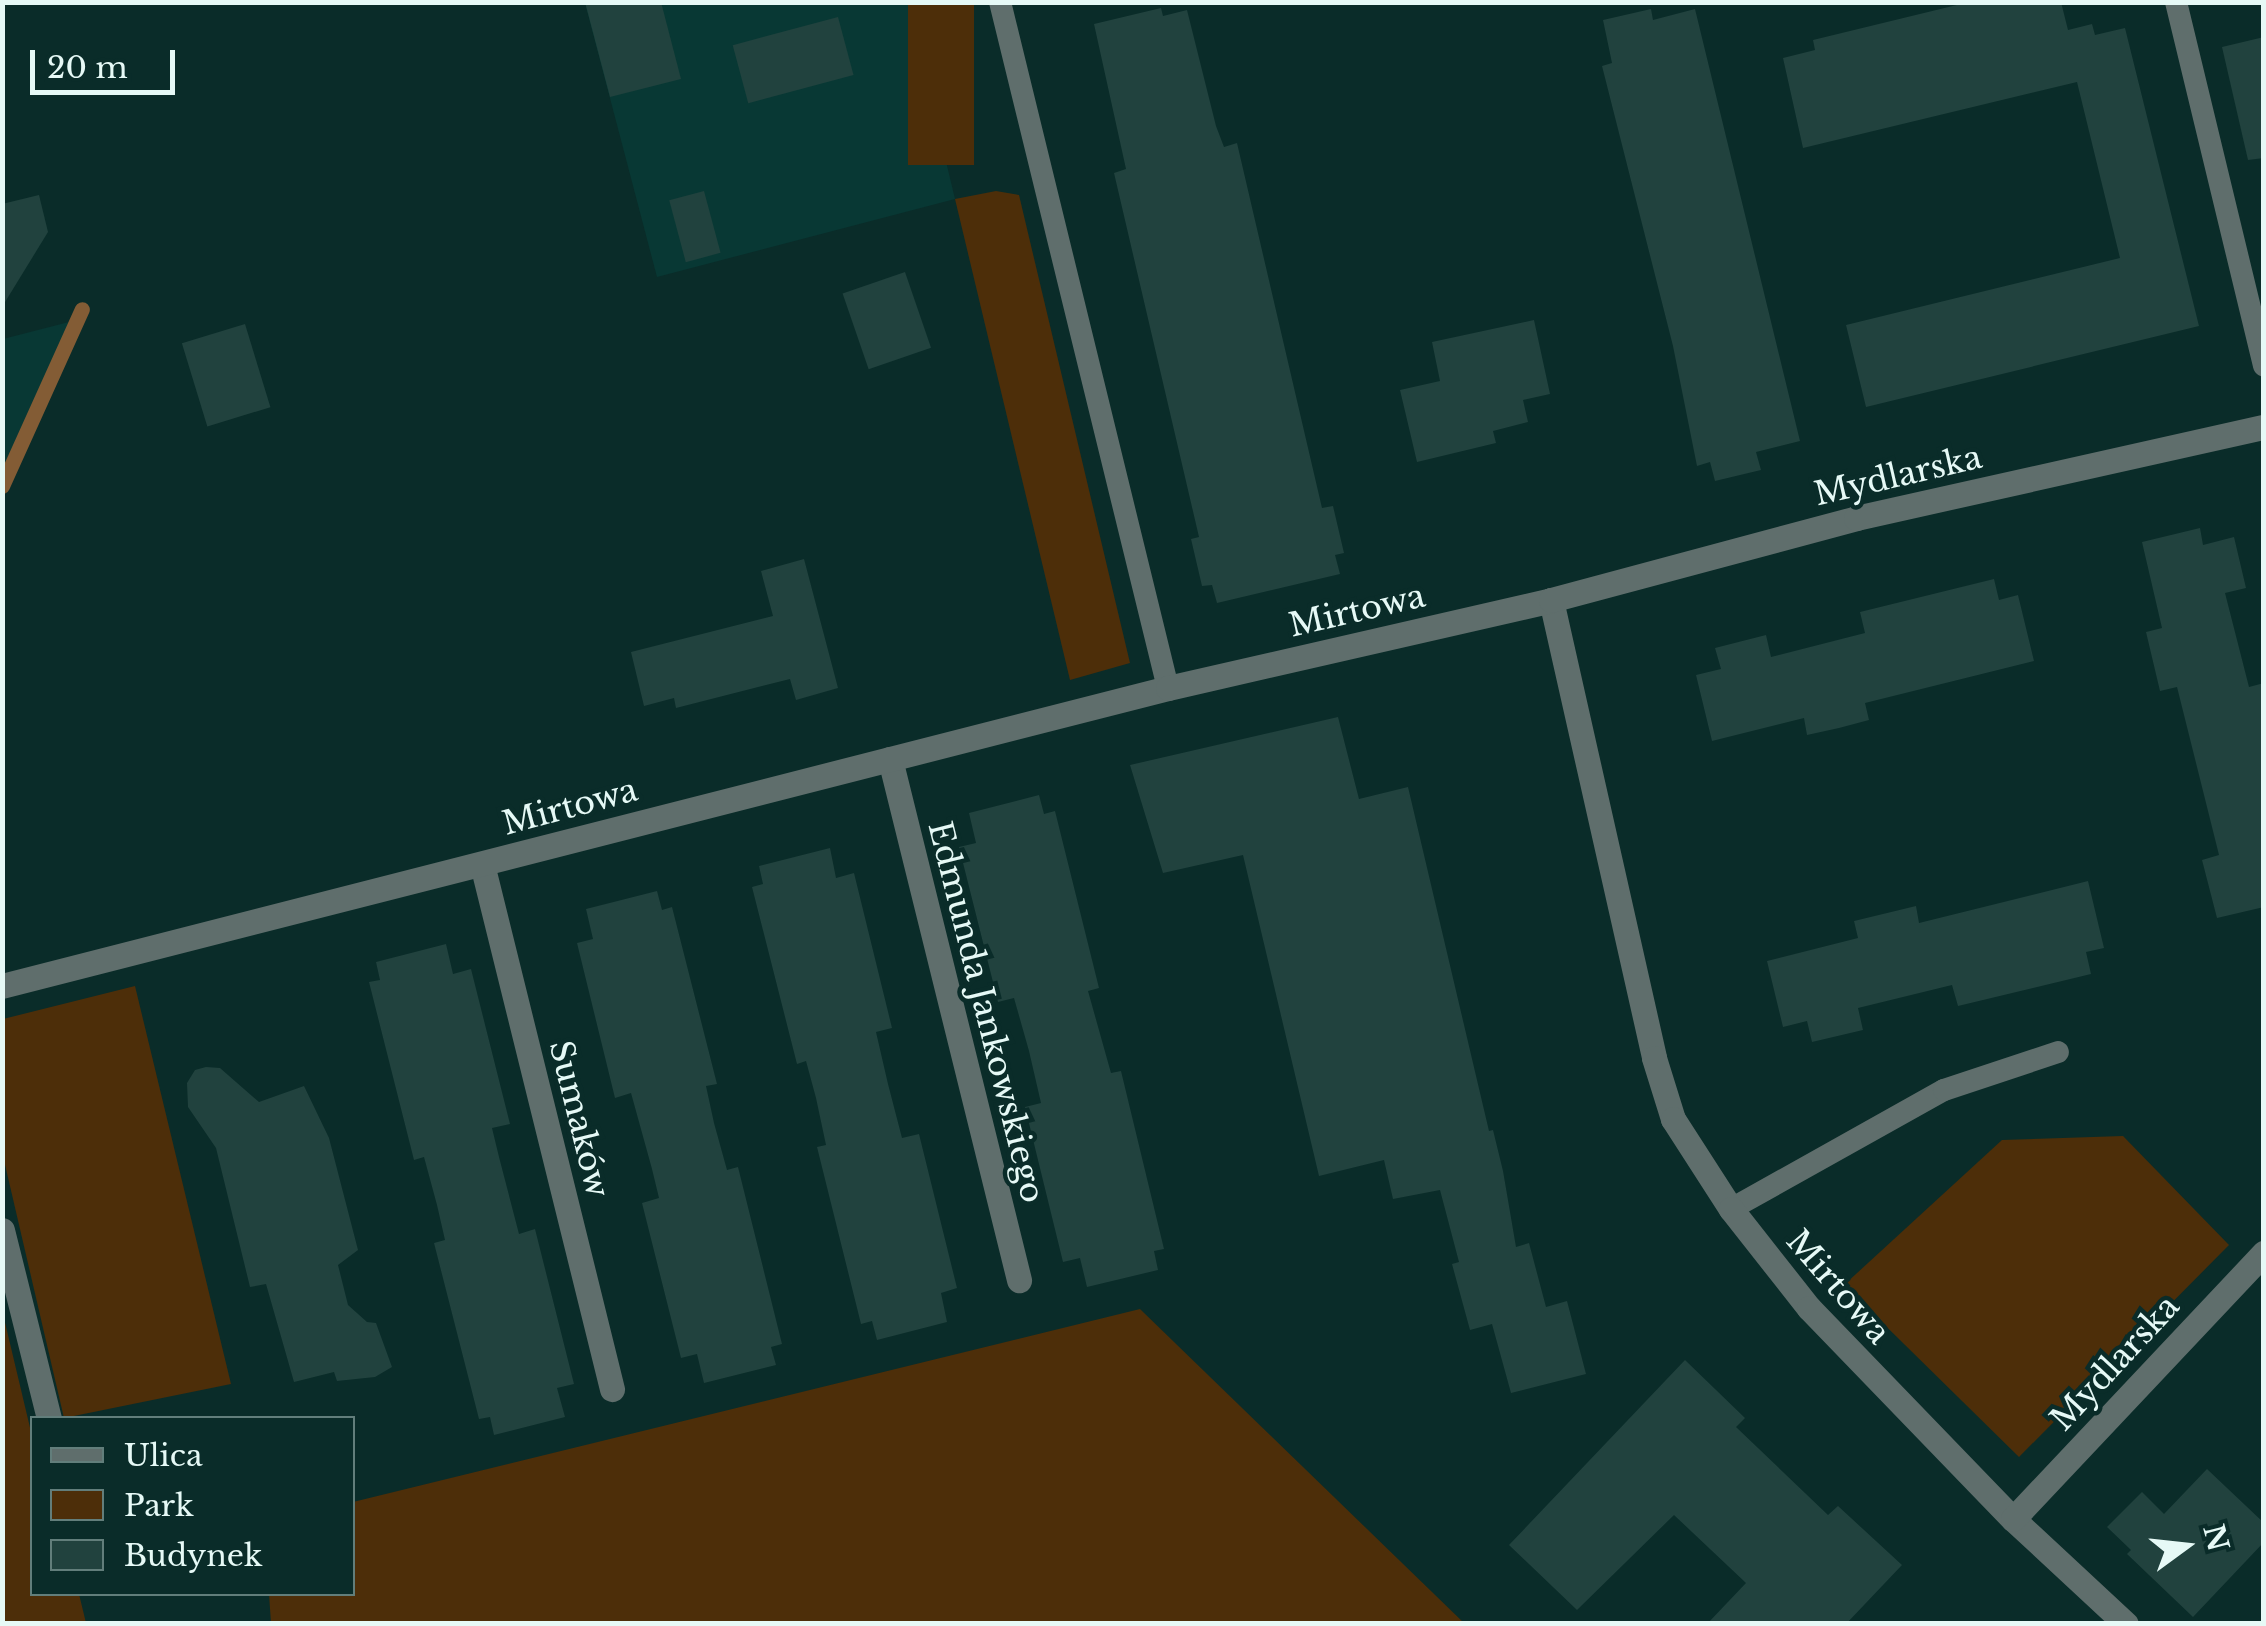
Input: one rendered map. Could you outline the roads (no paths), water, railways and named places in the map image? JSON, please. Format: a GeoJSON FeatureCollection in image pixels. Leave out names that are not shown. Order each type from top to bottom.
{"type":"FeatureCollection","features":[{"type":"Feature","properties":{"kind":"street","name":"Mydlarska"},"geometry":{"type":"LineString","coordinates":[[1551,600],[1856,518],[2264,427]]}},
{"type":"Feature","properties":{"kind":"street","name":"Mirtowa"},"geometry":{"type":"LineString","coordinates":[[2,986],[1168,688],[1551,600],[1654,1058],[1673,1119],[1731,1209],[1810,1308],[2013,1519],[2126,1624]]}},
{"type":"Feature","properties":{"kind":"street","name":"Edmunda Jankowskiego"},"geometry":{"type":"LineString","coordinates":[[890,760],[1020,1280]]}},
{"type":"Feature","properties":{"kind":"street","name":"Sumaków"},"geometry":{"type":"LineString","coordinates":[[482,864],[612,1389]]}},
{"type":"Feature","properties":{"kind":"street"},"geometry":{"type":"LineString","coordinates":[[2,1230],[49,1416]]}},
{"type":"Feature","properties":{"kind":"street","name":"Mydlarska"},"geometry":{"type":"LineString","coordinates":[[2013,1519],[2264,1253]]}},
{"type":"Feature","properties":{"kind":"lane"},"geometry":{"type":"LineString","coordinates":[[1000,2],[1168,688]]}},
{"type":"Feature","properties":{"kind":"lane"},"geometry":{"type":"LineString","coordinates":[[2176,2],[2264,365]]}},
{"type":"Feature","properties":{"kind":"lane"},"geometry":{"type":"LineString","coordinates":[[1731,1209],[1944,1090],[2058,1052]]}},
{"type":"Feature","properties":{"kind":"waterway"},"geometry":{"type":"LineString","coordinates":[[2,486],[82,309]]}}]}
